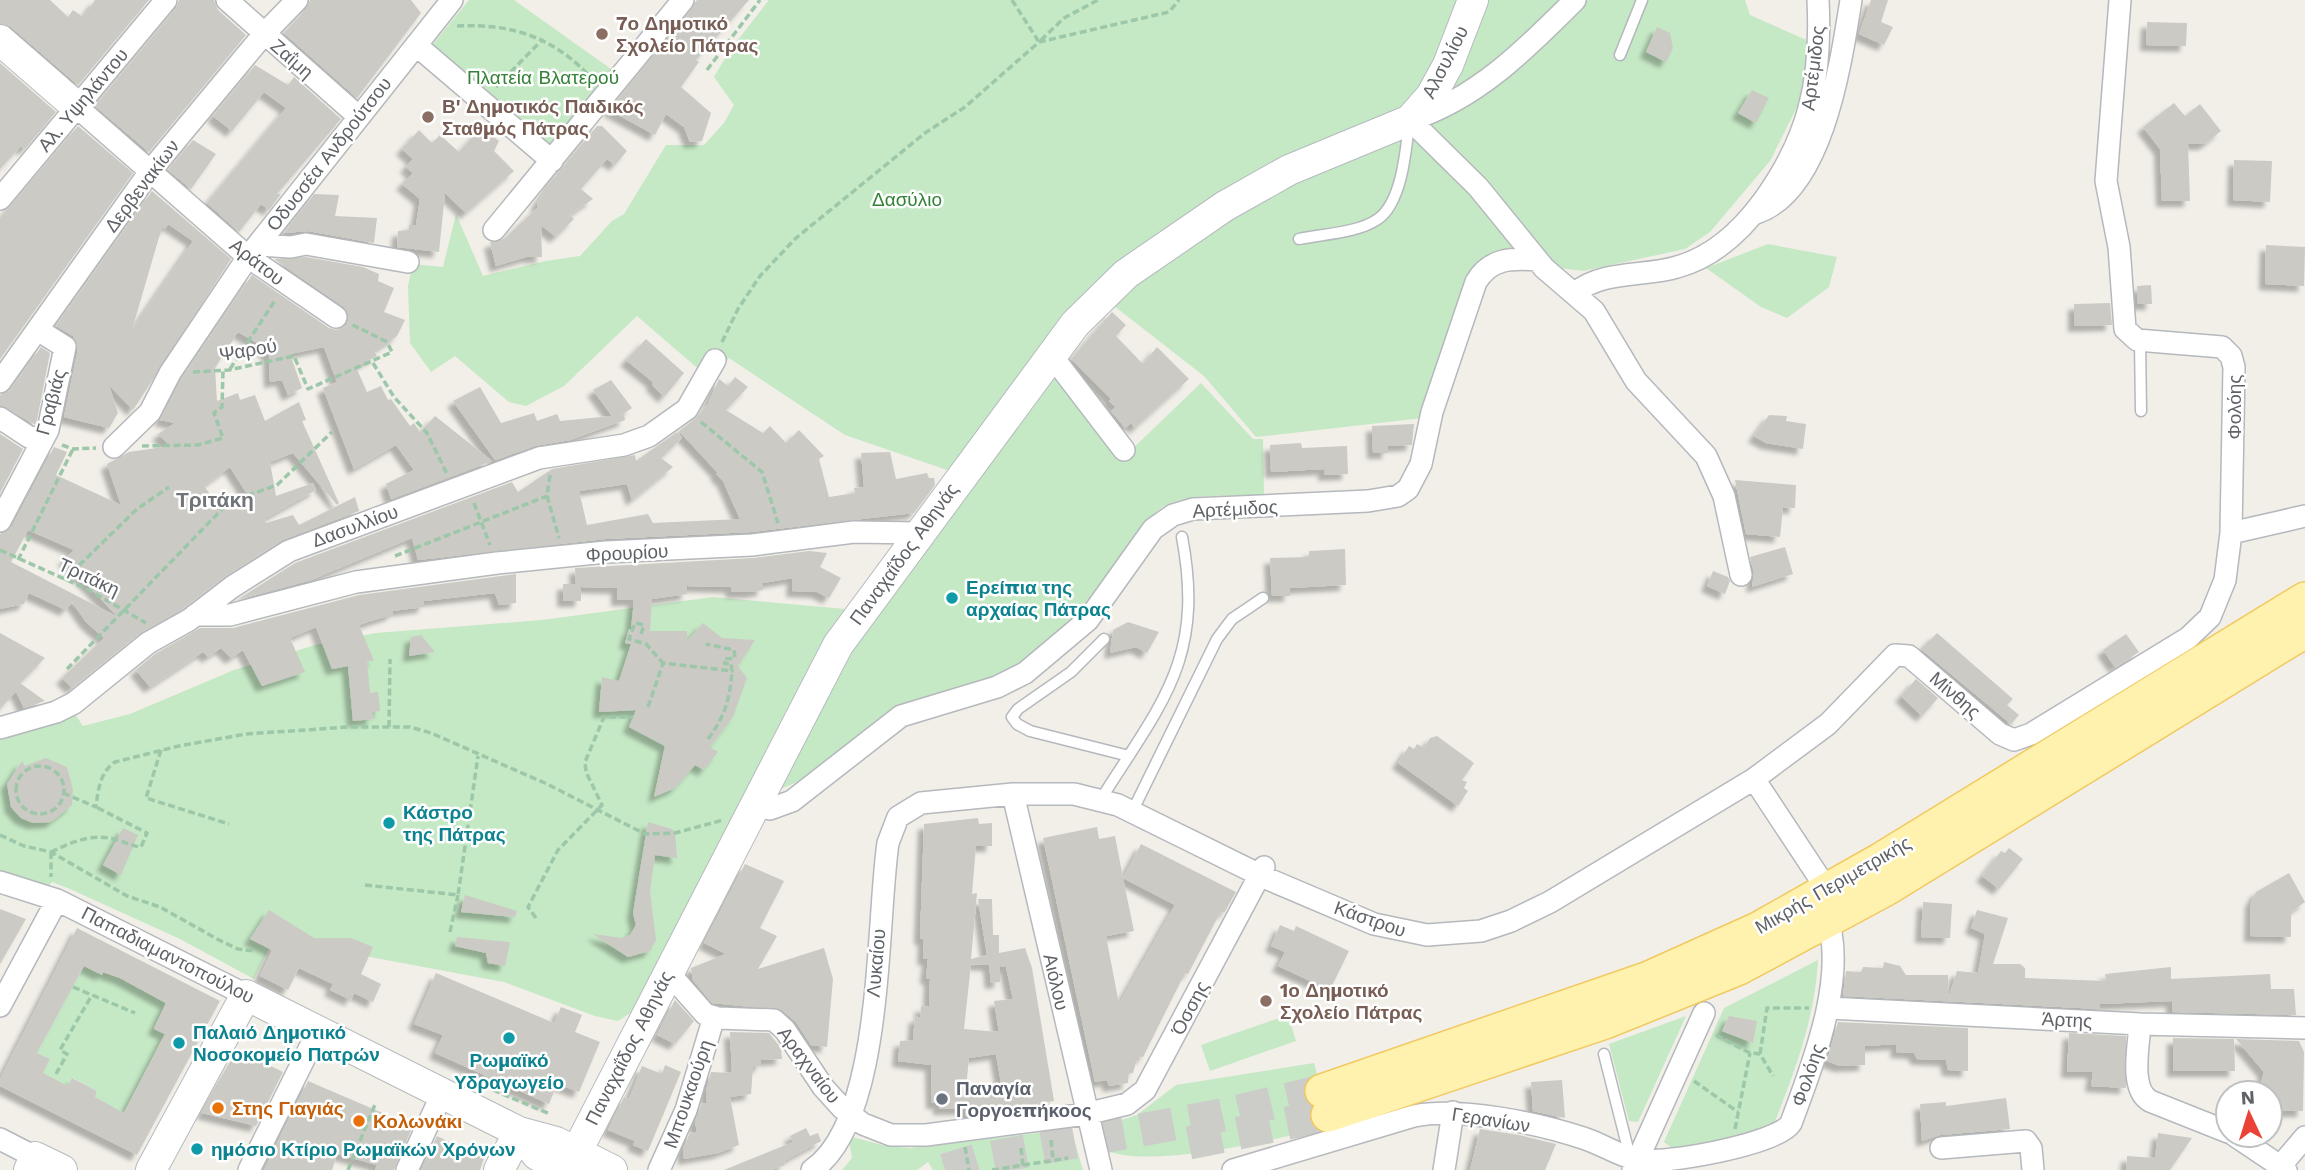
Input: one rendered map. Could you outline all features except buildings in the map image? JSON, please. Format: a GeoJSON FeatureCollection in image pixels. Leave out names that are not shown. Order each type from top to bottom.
{"type":"FeatureCollection","features":[{"type":"Feature","properties":{"kind":"main road","name":"Μικρής Περιμετρικής"},"geometry":{"type":"LineString","coordinates":[[1325,1103],[1605,1022],[1739,968],[1825,903],[2305,599]]}},
{"type":"Feature","properties":{"kind":"main road","name":"Μικρής Περιμετρικής"},"geometry":{"type":"LineString","coordinates":[[1825,903],[2305,631]]}},
{"type":"Feature","properties":{"kind":"street","name":"Αλ. Υψηλάντου"},"geometry":{"type":"LineString","coordinates":[[0,199],[166,0]]}},
{"type":"Feature","properties":{"kind":"street","name":"Ζαΐμη"},"geometry":{"type":"LineString","coordinates":[[227,0],[359,117]]}},
{"type":"Feature","properties":{"kind":"street","name":"Δερβενακίων"},"geometry":{"type":"LineString","coordinates":[[0,382],[151,170],[264,34],[297,0]]}},
{"type":"Feature","properties":{"kind":"street","name":"Οδυσσέα Ανδρούτσου"},"geometry":{"type":"LineString","coordinates":[[114,447],[150,412],[170,373],[253,251],[452,0]]}},
{"type":"Feature","properties":{"kind":"street"},"geometry":{"type":"LineString","coordinates":[[494,230],[683,0]]}},
{"type":"Feature","properties":{"kind":"street","name":"Αλσυλίου"},"geometry":{"type":"LineString","coordinates":[[1410,120],[1431,96],[1448,65],[1474,0]]}},
{"type":"Feature","properties":{"kind":"street"},"geometry":{"type":"LineString","coordinates":[[1575,0],[1497,73],[1446,104],[1410,120],[1479,187],[1537,260],[1576,293],[1600,318],[1636,381],[1696,443],[1712,466],[1724,496],[1741,575]]}},
{"type":"Feature","properties":{"kind":"street","name":"Αρτέμιδος"},"geometry":{"type":"LineString","coordinates":[[1576,293],[1598,280],[1661,271],[1690,263],[1723,244],[1754,214],[1790,163],[1802,134],[1814,82],[1818,0]]}},
{"type":"Feature","properties":{"kind":"street"},"geometry":{"type":"LineString","coordinates":[[1754,214],[1782,201],[1822,133],[1851,0]]}},
{"type":"Feature","properties":{"kind":"street"},"geometry":{"type":"LineString","coordinates":[[2120,0],[2106,181],[2119,247],[2123,323],[2128,335],[2140,340]]}},
{"type":"Feature","properties":{"kind":"street","name":"Αράτου"},"geometry":{"type":"LineString","coordinates":[[0,40],[151,170],[253,251],[284,284],[336,317]]}},
{"type":"Feature","properties":{"kind":"street"},"geometry":{"type":"LineString","coordinates":[[416,45],[552,161]]}},
{"type":"Feature","properties":{"kind":"street","name":"Παναχαΐδος Αθηνάς"},"geometry":{"type":"LineString","coordinates":[[571,1161],[838,645],[918,533],[1075,324],[1109,288],[1189,228],[1272,178],[1410,120]]}},
{"type":"Feature","properties":{"kind":"street"},"geometry":{"type":"LineString","coordinates":[[253,251],[306,244],[408,262]]}},
{"type":"Feature","properties":{"kind":"street","name":"Αρτέμιδος"},"geometry":{"type":"LineString","coordinates":[[750,814],[792,801],[901,716],[997,687],[1025,673],[1088,620],[1148,534],[1173,515],[1193,509],[1223,507],[1368,502],[1403,493],[1419,469],[1432,412],[1476,282],[1486,269],[1498,262],[1537,260]]}},
{"type":"Feature","properties":{"kind":"street","name":"Γραβιάς"},"geometry":{"type":"LineString","coordinates":[[0,522],[50,421],[65,348],[38,330]]}},
{"type":"Feature","properties":{"kind":"street","name":"Φολόης"},"geometry":{"type":"LineString","coordinates":[[2005,737],[2017,739],[2031,734],[2200,630],[2210,617],[2222,590],[2231,533],[2234,379],[2231,356],[2216,346],[2140,340]]}},
{"type":"Feature","properties":{"kind":"street"},"geometry":{"type":"LineString","coordinates":[[1052,356],[1124,450]]}},
{"type":"Feature","properties":{"kind":"street","name":"Δασυλλίου"},"geometry":{"type":"LineString","coordinates":[[0,728],[74,704],[163,634],[289,551],[548,455],[638,441],[664,428],[687,408],[715,360]]}},
{"type":"Feature","properties":{"kind":"street"},"geometry":{"type":"LineString","coordinates":[[0,418],[29,437],[43,439]]}},
{"type":"Feature","properties":{"kind":"street"},"geometry":{"type":"LineString","coordinates":[[2231,533],[2305,516]]}},
{"type":"Feature","properties":{"kind":"street","name":"Φρουρίου"},"geometry":{"type":"LineString","coordinates":[[195,615],[230,615],[356,582],[497,563],[783,541],[866,531],[918,533]]}},
{"type":"Feature","properties":{"kind":"street","name":"Μίνθης"},"geometry":{"type":"LineString","coordinates":[[1905,655],[2005,737]]}},
{"type":"Feature","properties":{"kind":"street","name":"Κάστρου"},"geometry":{"type":"LineString","coordinates":[[901,813],[921,803],[1013,794],[1065,793],[1101,799],[1391,929],[1446,936],[1482,931],[1511,921],[1550,902],[1755,779],[1828,724],[1892,657],[1905,655]]}},
{"type":"Feature","properties":{"kind":"street"},"geometry":{"type":"LineString","coordinates":[[1755,779],[1825,903]]}},
{"type":"Feature","properties":{"kind":"street","name":"Αιόλου"},"geometry":{"type":"LineString","coordinates":[[1013,794],[1086,1114],[1107,1170]]}},
{"type":"Feature","properties":{"kind":"street","name":"Λυκαίου"},"geometry":{"type":"LineString","coordinates":[[814,1168],[831,1150],[850,1114],[866,1063],[885,863],[892,830],[901,813]]}},
{"type":"Feature","properties":{"kind":"street","name":"Όσσης"},"geometry":{"type":"LineString","coordinates":[[1086,1114],[1127,1104],[1149,1085],[1262,871]]}},
{"type":"Feature","properties":{"kind":"street","name":"Παπαδιαμαντοπούλου"},"geometry":{"type":"LineString","coordinates":[[0,882],[57,900],[519,1132]]}},
{"type":"Feature","properties":{"kind":"street"},"geometry":{"type":"LineString","coordinates":[[0,1006],[57,900]]}},
{"type":"Feature","properties":{"kind":"street","name":"Φολόης"},"geometry":{"type":"LineString","coordinates":[[1669,1165],[1764,1141],[1788,1127],[1829,1008],[1831,943],[1825,903]]}},
{"type":"Feature","properties":{"kind":"street"},"geometry":{"type":"LineString","coordinates":[[668,972],[699,1008],[714,1017]]}},
{"type":"Feature","properties":{"kind":"street"},"geometry":{"type":"LineString","coordinates":[[151,1170],[246,995]]}},
{"type":"Feature","properties":{"kind":"street","name":"Άρτης"},"geometry":{"type":"LineString","coordinates":[[1829,1008],[2140,1024],[2305,1028]]}},
{"type":"Feature","properties":{"kind":"street","name":"Αραχναίου"},"geometry":{"type":"LineString","coordinates":[[714,1017],[774,1020],[785,1030],[823,1087],[850,1114],[883,1133],[914,1136],[1086,1114]]}},
{"type":"Feature","properties":{"kind":"street","name":"Μπουκαούρη"},"geometry":{"type":"LineString","coordinates":[[659,1170],[686,1110],[714,1017]]}},
{"type":"Feature","properties":{"kind":"street"},"geometry":{"type":"LineString","coordinates":[[1634,1163],[1701,1020]]}},
{"type":"Feature","properties":{"kind":"street"},"geometry":{"type":"LineString","coordinates":[[2140,1024],[2138,1083],[2142,1094],[2150,1101],[2214,1126]]}},
{"type":"Feature","properties":{"kind":"street"},"geometry":{"type":"LineString","coordinates":[[249,1170],[318,1031]]}},
{"type":"Feature","properties":{"kind":"street"},"geometry":{"type":"LineString","coordinates":[[407,1170],[442,1094]]}},
{"type":"Feature","properties":{"kind":"street"},"geometry":{"type":"LineString","coordinates":[[1444,1170],[1453,1112]]}},
{"type":"Feature","properties":{"kind":"street","name":"Γερανίων"},"geometry":{"type":"LineString","coordinates":[[1233,1170],[1414,1116],[1453,1112],[1568,1134],[1634,1163],[1669,1165]]}},
{"type":"Feature","properties":{"kind":"street"},"geometry":{"type":"LineString","coordinates":[[499,1170],[519,1132],[537,1155],[612,1170]]}},
{"type":"Feature","properties":{"kind":"street"},"geometry":{"type":"LineString","coordinates":[[2253,1149],[2281,1169],[2305,1137]]}},
{"type":"Feature","properties":{"kind":"street"},"geometry":{"type":"LineString","coordinates":[[0,1139],[32,1163],[62,1170]]}},
{"type":"Feature","properties":{"kind":"street"},"geometry":{"type":"LineString","coordinates":[[1941,1148],[2026,1141],[2031,1148],[2033,1170]]}},
{"type":"Feature","properties":{"kind":"lane"},"geometry":{"type":"LineString","coordinates":[[1620,55],[1642,0]]}},
{"type":"Feature","properties":{"kind":"lane"},"geometry":{"type":"LineString","coordinates":[[1299,239],[1370,223],[1383,215],[1398,187],[1410,120]]}},
{"type":"Feature","properties":{"kind":"lane"},"geometry":{"type":"LineString","coordinates":[[2140,340],[2141,411]]}},
{"type":"Feature","properties":{"kind":"lane"},"geometry":{"type":"LineString","coordinates":[[1101,799],[1167,693],[1183,651],[1191,591],[1182,537]]}},
{"type":"Feature","properties":{"kind":"lane"},"geometry":{"type":"LineString","coordinates":[[1132,812],[1217,639],[1232,619],[1264,598]]}},
{"type":"Feature","properties":{"kind":"lane"},"geometry":{"type":"LineString","coordinates":[[1104,639],[1071,672],[1014,711],[1012,718],[1030,731],[1129,756]]}},
{"type":"Feature","properties":{"kind":"lane"},"geometry":{"type":"LineString","coordinates":[[1604,1054],[1634,1163]]}},
{"type":"Feature","properties":{"kind":"path"},"geometry":{"type":"LineString","coordinates":[[707,70],[760,0]]}},
{"type":"Feature","properties":{"kind":"path"},"geometry":{"type":"LineString","coordinates":[[1012,0],[1039,42]]}},
{"type":"Feature","properties":{"kind":"path"},"geometry":{"type":"LineString","coordinates":[[715,360],[738,309],[781,252],[925,133],[965,107],[1064,18],[1098,0]]}},
{"type":"Feature","properties":{"kind":"path"},"geometry":{"type":"LineString","coordinates":[[1039,42],[1169,12],[1180,0]]}},
{"type":"Feature","properties":{"kind":"path"},"geometry":{"type":"LineString","coordinates":[[430,27],[483,24],[543,38],[573,58],[606,95]]}},
{"type":"Feature","properties":{"kind":"path"},"geometry":{"type":"LineString","coordinates":[[482,101],[543,38]]}},
{"type":"Feature","properties":{"kind":"path"},"geometry":{"type":"LineString","coordinates":[[229,370],[259,329],[284,284]]}},
{"type":"Feature","properties":{"kind":"path"},"geometry":{"type":"LineString","coordinates":[[336,317],[387,342],[392,352],[373,363],[394,397],[427,433],[482,522],[497,563]]}},
{"type":"Feature","properties":{"kind":"path","name":"Ψαρού"},"geometry":{"type":"LineString","coordinates":[[170,373],[223,371],[294,356],[308,389],[373,363]]}},
{"type":"Feature","properties":{"kind":"path"},"geometry":{"type":"LineString","coordinates":[[152,445],[198,444],[223,438],[214,413],[222,407],[223,371]]}},
{"type":"Feature","properties":{"kind":"path"},"geometry":{"type":"LineString","coordinates":[[687,408],[721,441],[762,472],[772,496],[783,541]]}},
{"type":"Feature","properties":{"kind":"path"},"geometry":{"type":"LineString","coordinates":[[66,669],[229,502],[277,485],[332,432]]}},
{"type":"Feature","properties":{"kind":"path"},"geometry":{"type":"LineString","coordinates":[[18,560],[73,449],[92,449]]}},
{"type":"Feature","properties":{"kind":"path"},"geometry":{"type":"LineString","coordinates":[[548,455],[551,480],[547,496],[564,556]]}},
{"type":"Feature","properties":{"kind":"path"},"geometry":{"type":"LineString","coordinates":[[64,580],[137,509],[169,487]]}},
{"type":"Feature","properties":{"kind":"path"},"geometry":{"type":"LineString","coordinates":[[384,560],[547,496]]}},
{"type":"Feature","properties":{"kind":"path","name":"Τριτάκη"},"geometry":{"type":"LineString","coordinates":[[0,550],[126,610],[163,634]]}},
{"type":"Feature","properties":{"kind":"path"},"geometry":{"type":"LineString","coordinates":[[641,634],[644,625],[635,623],[629,639],[646,644],[663,663],[732,671]]}},
{"type":"Feature","properties":{"kind":"path"},"geometry":{"type":"LineString","coordinates":[[706,644],[734,650],[735,658],[724,659],[725,664],[731,663],[732,671],[727,708],[709,739]]}},
{"type":"Feature","properties":{"kind":"path"},"geometry":{"type":"LineString","coordinates":[[389,727],[390,659]]}},
{"type":"Feature","properties":{"kind":"path"},"geometry":{"type":"LineString","coordinates":[[648,708],[663,663]]}},
{"type":"Feature","properties":{"kind":"path"},"geometry":{"type":"LineString","coordinates":[[536,918],[528,907],[558,850],[602,805],[586,772],[587,754],[604,718],[634,717]]}},
{"type":"Feature","properties":{"kind":"path"},"geometry":{"type":"LineString","coordinates":[[96,807],[106,768],[115,762],[161,750],[246,734],[389,727],[421,729],[547,784],[645,834],[676,833],[750,814]]}},
{"type":"Feature","properties":{"kind":"path"},"geometry":{"type":"LineString","coordinates":[[161,750],[146,798],[229,824]]}},
{"type":"Feature","properties":{"kind":"path"},"geometry":{"type":"LineString","coordinates":[[450,932],[478,756]]}},
{"type":"Feature","properties":{"kind":"path"},"geometry":{"type":"LineString","coordinates":[[51,852],[70,842],[96,838],[113,839],[141,848],[147,833],[63,793],[56,773],[43,767],[23,773],[16,787],[20,803],[33,813],[41,814],[56,808],[63,793]]}},
{"type":"Feature","properties":{"kind":"path"},"geometry":{"type":"LineString","coordinates":[[0,835],[24,846],[51,852],[127,896],[160,907],[239,949],[255,951]]}},
{"type":"Feature","properties":{"kind":"path"},"geometry":{"type":"LineString","coordinates":[[51,852],[52,883],[57,900]]}},
{"type":"Feature","properties":{"kind":"path"},"geometry":{"type":"LineString","coordinates":[[365,885],[458,895]]}},
{"type":"Feature","properties":{"kind":"path"},"geometry":{"type":"LineString","coordinates":[[73,986],[135,1013]]}},
{"type":"Feature","properties":{"kind":"path"},"geometry":{"type":"LineString","coordinates":[[55,1074],[67,1054],[60,1051],[92,995]]}},
{"type":"Feature","properties":{"kind":"path"},"geometry":{"type":"LineString","coordinates":[[1773,1076],[1760,1055],[1767,1008],[1829,1008]]}},
{"type":"Feature","properties":{"kind":"path"},"geometry":{"type":"LineString","coordinates":[[1701,1020],[1750,1053],[1760,1055]]}},
{"type":"Feature","properties":{"kind":"path"},"geometry":{"type":"LineString","coordinates":[[1731,1148],[1750,1053]]}},
{"type":"Feature","properties":{"kind":"path"},"geometry":{"type":"LineString","coordinates":[[1677,1070],[1738,1112]]}},
{"type":"Feature","properties":{"kind":"path"},"geometry":{"type":"LineString","coordinates":[[348,1170],[376,1102]]}},
{"type":"Feature","properties":{"kind":"path"},"geometry":{"type":"LineString","coordinates":[[1051,1140],[1053,1160]]}},
{"type":"Feature","properties":{"kind":"path"},"geometry":{"type":"LineString","coordinates":[[1021,1148],[1023,1166]]}},
{"type":"Feature","properties":{"kind":"path"},"geometry":{"type":"LineString","coordinates":[[992,1170],[1068,1157]]}},
{"type":"Feature","properties":{"kind":"green space","name":"Πλατεία Βλατερού"},"geometry":{"type":"Polygon","coordinates":[[[469,0],[514,0],[611,69],[551,145],[433,44],[469,0]]]}},
{"type":"Feature","properties":{"kind":"green space","name":"Δασύλιο"},"geometry":{"type":"Polygon","coordinates":[[[769,0],[1745,0],[1750,15],[1811,42],[1800,101],[1770,161],[1710,232],[1685,249],[1583,271],[1492,259],[1423,418],[1256,437],[1204,376],[1091,288],[950,471],[845,435],[729,358],[710,379],[637,316],[564,386],[526,406],[509,402],[455,356],[431,372],[410,343],[408,286],[413,264],[443,267],[456,214],[483,276],[580,256],[612,221],[624,214],[666,145],[704,145],[724,123],[734,105],[714,77],[730,50],[769,0]]]}},
{"type":"Feature","properties":{"kind":"green space"},"geometry":{"type":"Polygon","coordinates":[[[1768,244],[1837,257],[1829,287],[1787,318],[1761,307],[1706,268],[1768,244]]]}},
{"type":"Feature","properties":{"kind":"green space"},"geometry":{"type":"Polygon","coordinates":[[[1054,371],[1124,457],[1201,383],[1253,439],[1263,439],[1264,496],[1188,498],[1164,506],[1145,524],[1079,614],[1031,656],[989,680],[902,706],[870,727],[809,775],[774,791],[850,653],[1054,371]]]}},
{"type":"Feature","properties":{"kind":"green space"},"geometry":{"type":"Polygon","coordinates":[[[713,597],[845,609],[828,633],[633,1011],[618,1021],[595,1016],[504,982],[274,939],[254,979],[180,939],[70,889],[52,882],[45,890],[0,875],[0,735],[75,714],[83,726],[130,714],[234,670],[315,645],[376,633],[542,620],[713,597]]]}},
{"type":"Feature","properties":{"kind":"green space"},"geometry":{"type":"Polygon","coordinates":[[[1818,960],[1808,1023],[1774,1124],[1767,1131],[1672,1148],[1664,1142],[1724,1008],[1818,960]]]}},
{"type":"Feature","properties":{"kind":"green space"},"geometry":{"type":"Polygon","coordinates":[[[84,966],[120,978],[166,1003],[154,1028],[165,1034],[121,1118],[95,1097],[97,1091],[73,1078],[68,1086],[60,1082],[57,1089],[39,1080],[50,1059],[37,1053],[84,966]]]}},
{"type":"Feature","properties":{"kind":"green space"},"geometry":{"type":"Polygon","coordinates":[[[1288,1015],[1296,1041],[1210,1071],[1201,1045],[1288,1015]]]}},
{"type":"Feature","properties":{"kind":"green space"},"geometry":{"type":"Polygon","coordinates":[[[1686,1016],[1638,1122],[1629,1121],[1609,1044],[1686,1016]]]}},
{"type":"Feature","properties":{"kind":"green space"},"geometry":{"type":"Polygon","coordinates":[[[1314,1063],[1331,1125],[1281,1138],[1182,1155],[1125,1155],[1106,1150],[1102,1126],[1137,1115],[1176,1085],[1314,1063]]]}},
{"type":"Feature","properties":{"kind":"green space"},"geometry":{"type":"Polygon","coordinates":[[[1071,1129],[1083,1170],[933,1170],[928,1162],[917,1170],[842,1170],[852,1158],[848,1136],[886,1146],[910,1148],[1071,1129]]]}},
{"type":"Feature","properties":{"kind":"tunnel"},"geometry":{"type":"LineString","coordinates":[[945,1170],[978,1160],[1222,1115],[1322,1091]]}},
{"type":"Feature","properties":{"kind":"tunnel"},"geometry":{"type":"LineString","coordinates":[[1189,1143],[1328,1115]]}},
{"type":"Feature","properties":{"kind":"place","name":"7ο Δημοτικό Σχολείο Πάτρας"},"geometry":{"type":"Point","coordinates":[602,34]}},
{"type":"Feature","properties":{"kind":"place","name":"Β' Δημοτικός Παιδικός Σταθμός Πάτρας"},"geometry":{"type":"Point","coordinates":[428,117]}},
{"type":"Feature","properties":{"kind":"place","name":"Ερείπια της αρχαίας Πάτρας"},"geometry":{"type":"Point","coordinates":[952,598]}},
{"type":"Feature","properties":{"kind":"place","name":"Κάστρο της Πάτρας"},"geometry":{"type":"Point","coordinates":[389,823]}},
{"type":"Feature","properties":{"kind":"place","name":"1ο Δημοτικό Σχολείο Πάτρας"},"geometry":{"type":"Point","coordinates":[1266,1001]}},
{"type":"Feature","properties":{"kind":"place","name":"Ρωμαϊκό Υδραγωγείο"},"geometry":{"type":"Point","coordinates":[509,1038]}},
{"type":"Feature","properties":{"kind":"place","name":"Παλαιό Δημοτικό Νοσοκομείο Πατρών"},"geometry":{"type":"Point","coordinates":[179,1043]}},
{"type":"Feature","properties":{"kind":"place","name":"Παναγία Γοργοεπήκοος"},"geometry":{"type":"Point","coordinates":[942,1099]}},
{"type":"Feature","properties":{"kind":"place","name":"Στης Γιαγιάς"},"geometry":{"type":"Point","coordinates":[218,1108]}},
{"type":"Feature","properties":{"kind":"place","name":"Κολωνάκι"},"geometry":{"type":"Point","coordinates":[359,1121]}},
{"type":"Feature","properties":{"kind":"place","name":"ημόσιο Κτίριο Ρωμαϊκών Χρόνων"},"geometry":{"type":"Point","coordinates":[197,1149]}},
{"type":"Feature","properties":{"kind":"district","name":"Τριτάκη"},"geometry":{"type":"Point","coordinates":[215,499]}}]}
